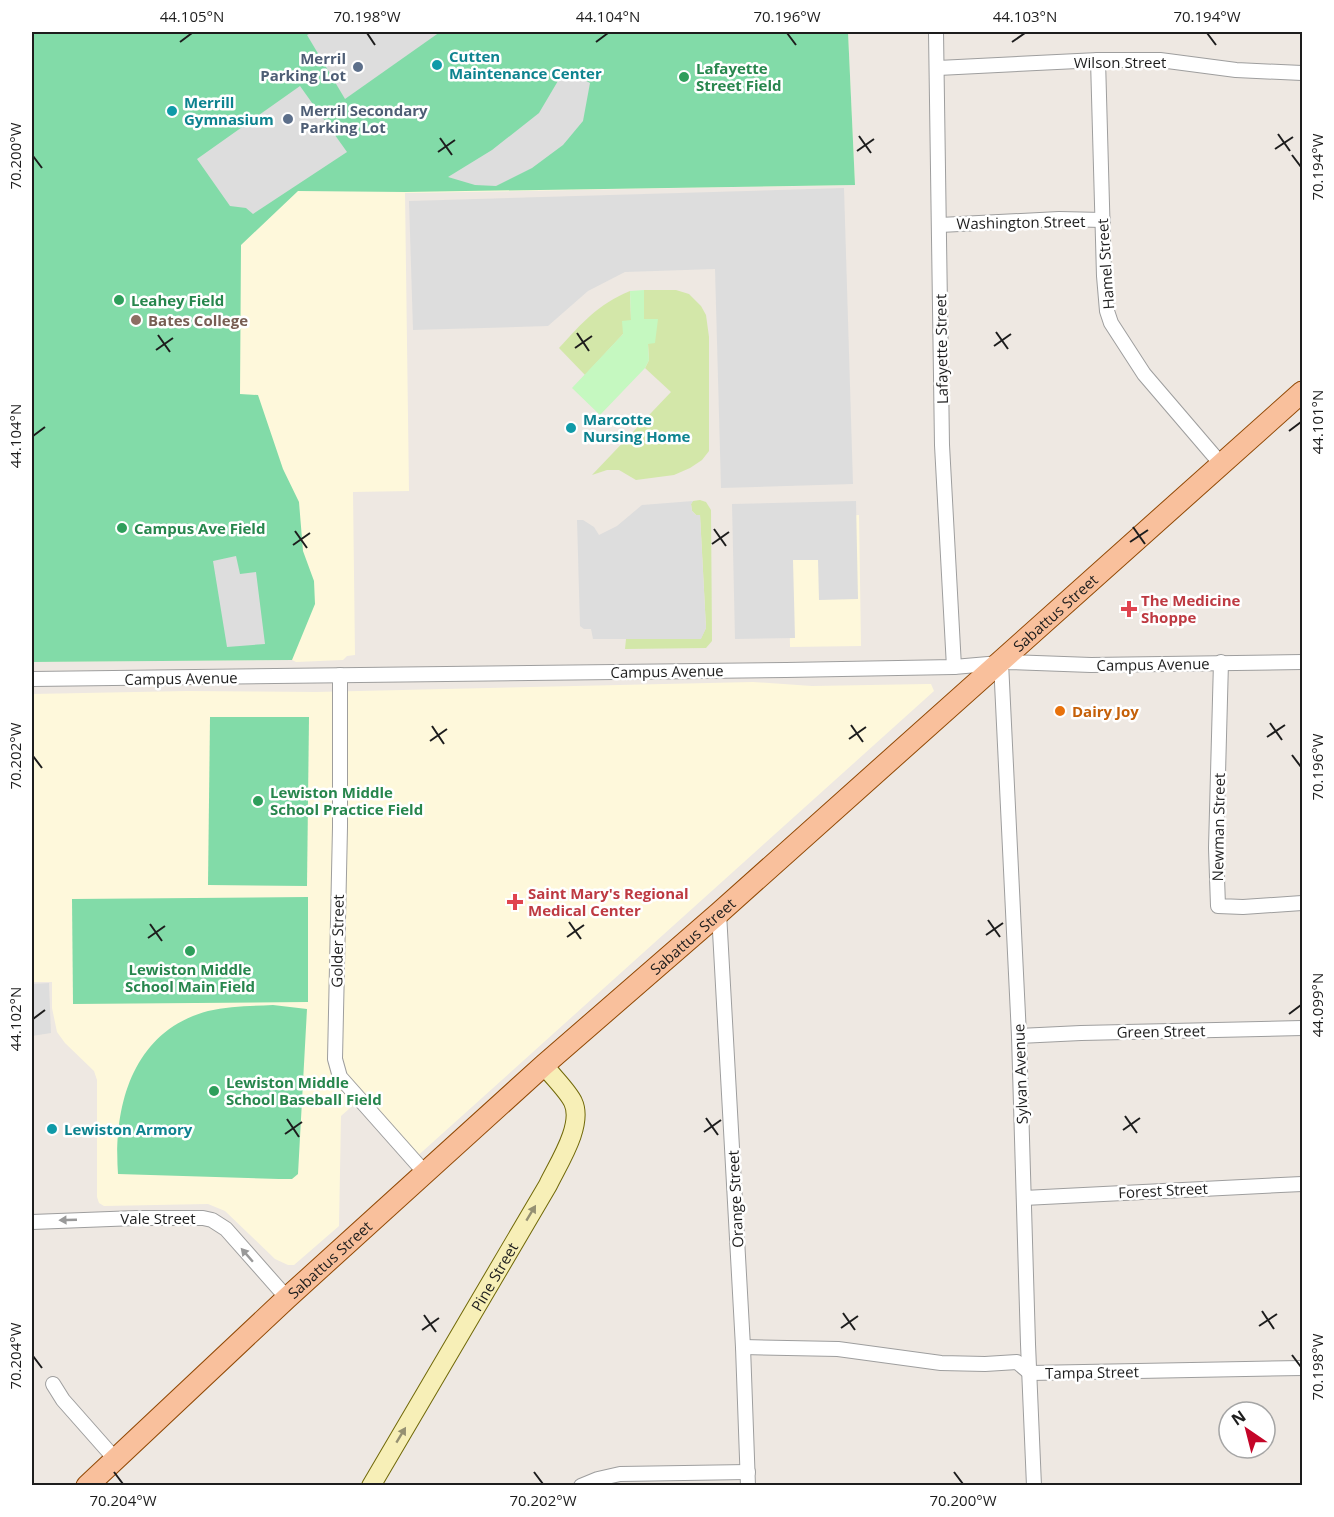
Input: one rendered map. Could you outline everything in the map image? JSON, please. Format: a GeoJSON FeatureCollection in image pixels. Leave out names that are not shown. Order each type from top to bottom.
{"type":"FeatureCollection","features":[{"type":"Feature","properties":{"kind":"main road","name":"Sabattus Street"},"geometry":{"type":"LineString","coordinates":[[87,1485],[287,1298],[544,1065],[719,913],[1302,392]]}},
{"type":"Feature","properties":{"kind":"main road","name":"Pine Street"},"geometry":{"type":"LineString","coordinates":[[371,1485],[548,1185],[571,1138],[576,1116],[573,1102],[544,1065]]}},
{"type":"Feature","properties":{"kind":"street","name":"Lafayette Street"},"geometry":{"type":"LineString","coordinates":[[936,32],[942,446],[954,667]]}},
{"type":"Feature","properties":{"kind":"street","name":"Wilson Street"},"geometry":{"type":"LineString","coordinates":[[938,68],[1098,60],[1160,60],[1236,70],[1302,73]]}},
{"type":"Feature","properties":{"kind":"street","name":"Hamel Street"},"geometry":{"type":"LineString","coordinates":[[1098,60],[1107,310],[1111,323],[1143,374],[1221,464]]}},
{"type":"Feature","properties":{"kind":"street","name":"Washington Street"},"geometry":{"type":"LineString","coordinates":[[940,225],[1059,219],[1103,220]]}},
{"type":"Feature","properties":{"kind":"street","name":"Campus Avenue"},"geometry":{"type":"LineString","coordinates":[[32,679],[954,667],[1000,662],[1080,665],[1302,662]]}},
{"type":"Feature","properties":{"kind":"street","name":"Sylvan Avenue"},"geometry":{"type":"LineString","coordinates":[[1000,662],[1019,1036],[1035,1485]]}},
{"type":"Feature","properties":{"kind":"street","name":"Newman Street"},"geometry":{"type":"LineString","coordinates":[[1221,662],[1216,848],[1218,906],[1243,907],[1302,903]]}},
{"type":"Feature","properties":{"kind":"street","name":"Golder Street"},"geometry":{"type":"LineString","coordinates":[[340,675],[340,827],[335,1059],[340,1077],[426,1174]]}},
{"type":"Feature","properties":{"kind":"street","name":"Orange Street"},"geometry":{"type":"LineString","coordinates":[[719,913],[748,1479]]}},
{"type":"Feature","properties":{"kind":"street","name":"Green Street"},"geometry":{"type":"LineString","coordinates":[[1019,1036],[1302,1028]]}},
{"type":"Feature","properties":{"kind":"street","name":"Forest Street"},"geometry":{"type":"LineString","coordinates":[[1024,1198],[1302,1184]]}},
{"type":"Feature","properties":{"kind":"street","name":"Vale Street"},"geometry":{"type":"LineString","coordinates":[[32,1222],[136,1218],[212,1220],[226,1229],[287,1298]]}},
{"type":"Feature","properties":{"kind":"street","name":"Tampa Street"},"geometry":{"type":"LineString","coordinates":[[743,1347],[838,1349],[941,1363],[985,1365],[1017,1362],[1030,1373],[1302,1368]]}},
{"type":"Feature","properties":{"kind":"street"},"geometry":{"type":"LineString","coordinates":[[53,1384],[63,1400],[116,1460]]}},
{"type":"Feature","properties":{"kind":"street"},"geometry":{"type":"LineString","coordinates":[[581,1485],[620,1474],[748,1479]]}},
{"type":"Feature","properties":{"kind":"shaded area","name":"Bates College"},"geometry":{"type":"Polygon","coordinates":[[[32,32],[848,32],[855,185],[405,193],[409,491],[353,492],[355,655],[347,656],[343,660],[296,662],[292,660],[32,662],[32,32]]]}},
{"type":"Feature","properties":{"kind":"shaded area","name":"Merril Parking Lot"},"geometry":{"type":"Polygon","coordinates":[[[313,32],[440,32],[345,99],[307,35],[313,32]]]}},
{"type":"Feature","properties":{"kind":"shaded area"},"geometry":{"type":"Polygon","coordinates":[[[565,69],[590,83],[583,121],[563,145],[532,168],[496,186],[475,185],[448,177],[492,150],[539,113],[565,69]]]}},
{"type":"Feature","properties":{"kind":"shaded area","name":"Merril Secondary Parking Lot"},"geometry":{"type":"Polygon","coordinates":[[[300,86],[347,152],[253,214],[246,208],[230,206],[197,159],[300,86]]]}},
{"type":"Feature","properties":{"kind":"shaded area"},"geometry":{"type":"Polygon","coordinates":[[[844,188],[853,484],[721,488],[715,269],[625,272],[588,291],[548,326],[413,330],[409,201],[844,188]]]}},
{"type":"Feature","properties":{"kind":"shaded area"},"geometry":{"type":"Polygon","coordinates":[[[693,501],[692,511],[700,515],[706,628],[701,639],[593,639],[591,629],[584,629],[580,626],[577,520],[583,520],[594,527],[599,535],[617,526],[642,505],[693,501]]]}},
{"type":"Feature","properties":{"kind":"shaded area"},"geometry":{"type":"Polygon","coordinates":[[[856,501],[858,599],[819,600],[818,560],[793,560],[795,638],[735,639],[732,504],[856,501]]]}},
{"type":"Feature","properties":{"kind":"shaded area"},"geometry":{"type":"Polygon","coordinates":[[[859,515],[861,646],[790,647],[788,518],[859,515]]]}},
{"type":"Feature","properties":{"kind":"shaded area"},"geometry":{"type":"Polygon","coordinates":[[[236,556],[240,574],[256,572],[265,644],[227,647],[213,561],[236,556]]]}},
{"type":"Feature","properties":{"kind":"shaded area"},"geometry":{"type":"Polygon","coordinates":[[[753,682],[812,686],[931,684],[934,691],[413,1160],[359,1100],[341,1116],[339,1226],[294,1265],[288,1265],[275,1259],[225,1211],[208,1204],[104,1206],[99,1203],[97,1197],[97,1080],[94,1071],[57,1032],[52,1008],[52,982],[32,982],[32,694],[187,691],[316,692],[753,682]]]}},
{"type":"Feature","properties":{"kind":"shaded area"},"geometry":{"type":"Polygon","coordinates":[[[49,983],[51,1033],[32,1036],[32,984],[49,983]]]}},
{"type":"Feature","properties":{"kind":"green space","name":"Bates College"},"geometry":{"type":"Polygon","coordinates":[[[32,32],[848,32],[855,185],[405,192],[298,191],[241,245],[240,394],[258,395],[283,469],[299,502],[303,551],[314,581],[315,604],[292,660],[32,662],[32,32]]]}},
{"type":"Feature","properties":{"kind":"green space"},"geometry":{"type":"Polygon","coordinates":[[[644,290],[676,290],[689,294],[706,315],[709,337],[709,451],[702,460],[674,475],[636,480],[619,470],[607,470],[592,475],[671,392],[645,368],[649,360],[648,344],[657,319],[643,320],[644,290]]]}},
{"type":"Feature","properties":{"kind":"green space"},"geometry":{"type":"Polygon","coordinates":[[[644,290],[644,319],[658,319],[655,343],[648,344],[649,360],[645,368],[600,415],[572,388],[623,334],[622,321],[631,320],[630,291],[644,290]]]}},
{"type":"Feature","properties":{"kind":"green space"},"geometry":{"type":"Polygon","coordinates":[[[630,291],[631,320],[623,334],[585,375],[559,348],[583,322],[600,308],[630,291]]]}},
{"type":"Feature","properties":{"kind":"green space"},"geometry":{"type":"Polygon","coordinates":[[[693,501],[706,502],[711,510],[712,641],[706,648],[625,649],[626,639],[701,638],[706,628],[700,515],[692,511],[691,504],[693,501]]]}},
{"type":"Feature","properties":{"kind":"green space","name":"Lewiston Middle School Practice Field"},"geometry":{"type":"Polygon","coordinates":[[[210,717],[309,717],[307,886],[208,885],[210,717]]]}},
{"type":"Feature","properties":{"kind":"green space","name":"Lewiston Middle School Main Field"},"geometry":{"type":"Polygon","coordinates":[[[308,897],[308,1002],[73,1004],[72,899],[308,897]]]}},
{"type":"Feature","properties":{"kind":"green space","name":"Lewiston Middle School Baseball Field"},"geometry":{"type":"Polygon","coordinates":[[[273,1005],[307,1009],[298,1174],[292,1179],[279,1179],[118,1174],[119,1122],[133,1074],[145,1053],[162,1035],[182,1021],[208,1011],[273,1005]]]}},
{"type":"Feature","properties":{"kind":"place","name":"Cutten Maintenance Center"},"geometry":{"type":"Point","coordinates":[437,65]}},
{"type":"Feature","properties":{"kind":"place","name":"Merril Parking Lot"},"geometry":{"type":"Point","coordinates":[358,67]}},
{"type":"Feature","properties":{"kind":"place","name":"Lafayette Street Field"},"geometry":{"type":"Point","coordinates":[684,77]}},
{"type":"Feature","properties":{"kind":"place","name":"Merrill Gymnasium"},"geometry":{"type":"Point","coordinates":[172,111]}},
{"type":"Feature","properties":{"kind":"place","name":"Merril Secondary Parking Lot"},"geometry":{"type":"Point","coordinates":[288,119]}},
{"type":"Feature","properties":{"kind":"place","name":"Leahey Field"},"geometry":{"type":"Point","coordinates":[119,300]}},
{"type":"Feature","properties":{"kind":"place","name":"Bates College"},"geometry":{"type":"Point","coordinates":[136,320]}},
{"type":"Feature","properties":{"kind":"place","name":"Marcotte Nursing Home"},"geometry":{"type":"Point","coordinates":[571,428]}},
{"type":"Feature","properties":{"kind":"place","name":"Campus Ave Field"},"geometry":{"type":"Point","coordinates":[122,528]}},
{"type":"Feature","properties":{"kind":"place","name":"The Medicine Shoppe"},"geometry":{"type":"Point","coordinates":[1129,609]}},
{"type":"Feature","properties":{"kind":"place","name":"Dairy Joy"},"geometry":{"type":"Point","coordinates":[1060,711]}},
{"type":"Feature","properties":{"kind":"place","name":"Lewiston Middle School Practice Field"},"geometry":{"type":"Point","coordinates":[258,801]}},
{"type":"Feature","properties":{"kind":"place","name":"Saint Mary's Regional Medical Center"},"geometry":{"type":"Point","coordinates":[515,902]}},
{"type":"Feature","properties":{"kind":"place","name":"Lewiston Middle School Main Field"},"geometry":{"type":"Point","coordinates":[190,951]}},
{"type":"Feature","properties":{"kind":"place","name":"Lewiston Middle School Baseball Field"},"geometry":{"type":"Point","coordinates":[214,1091]}},
{"type":"Feature","properties":{"kind":"place","name":"Lewiston Armory"},"geometry":{"type":"Point","coordinates":[52,1129]}}]}
